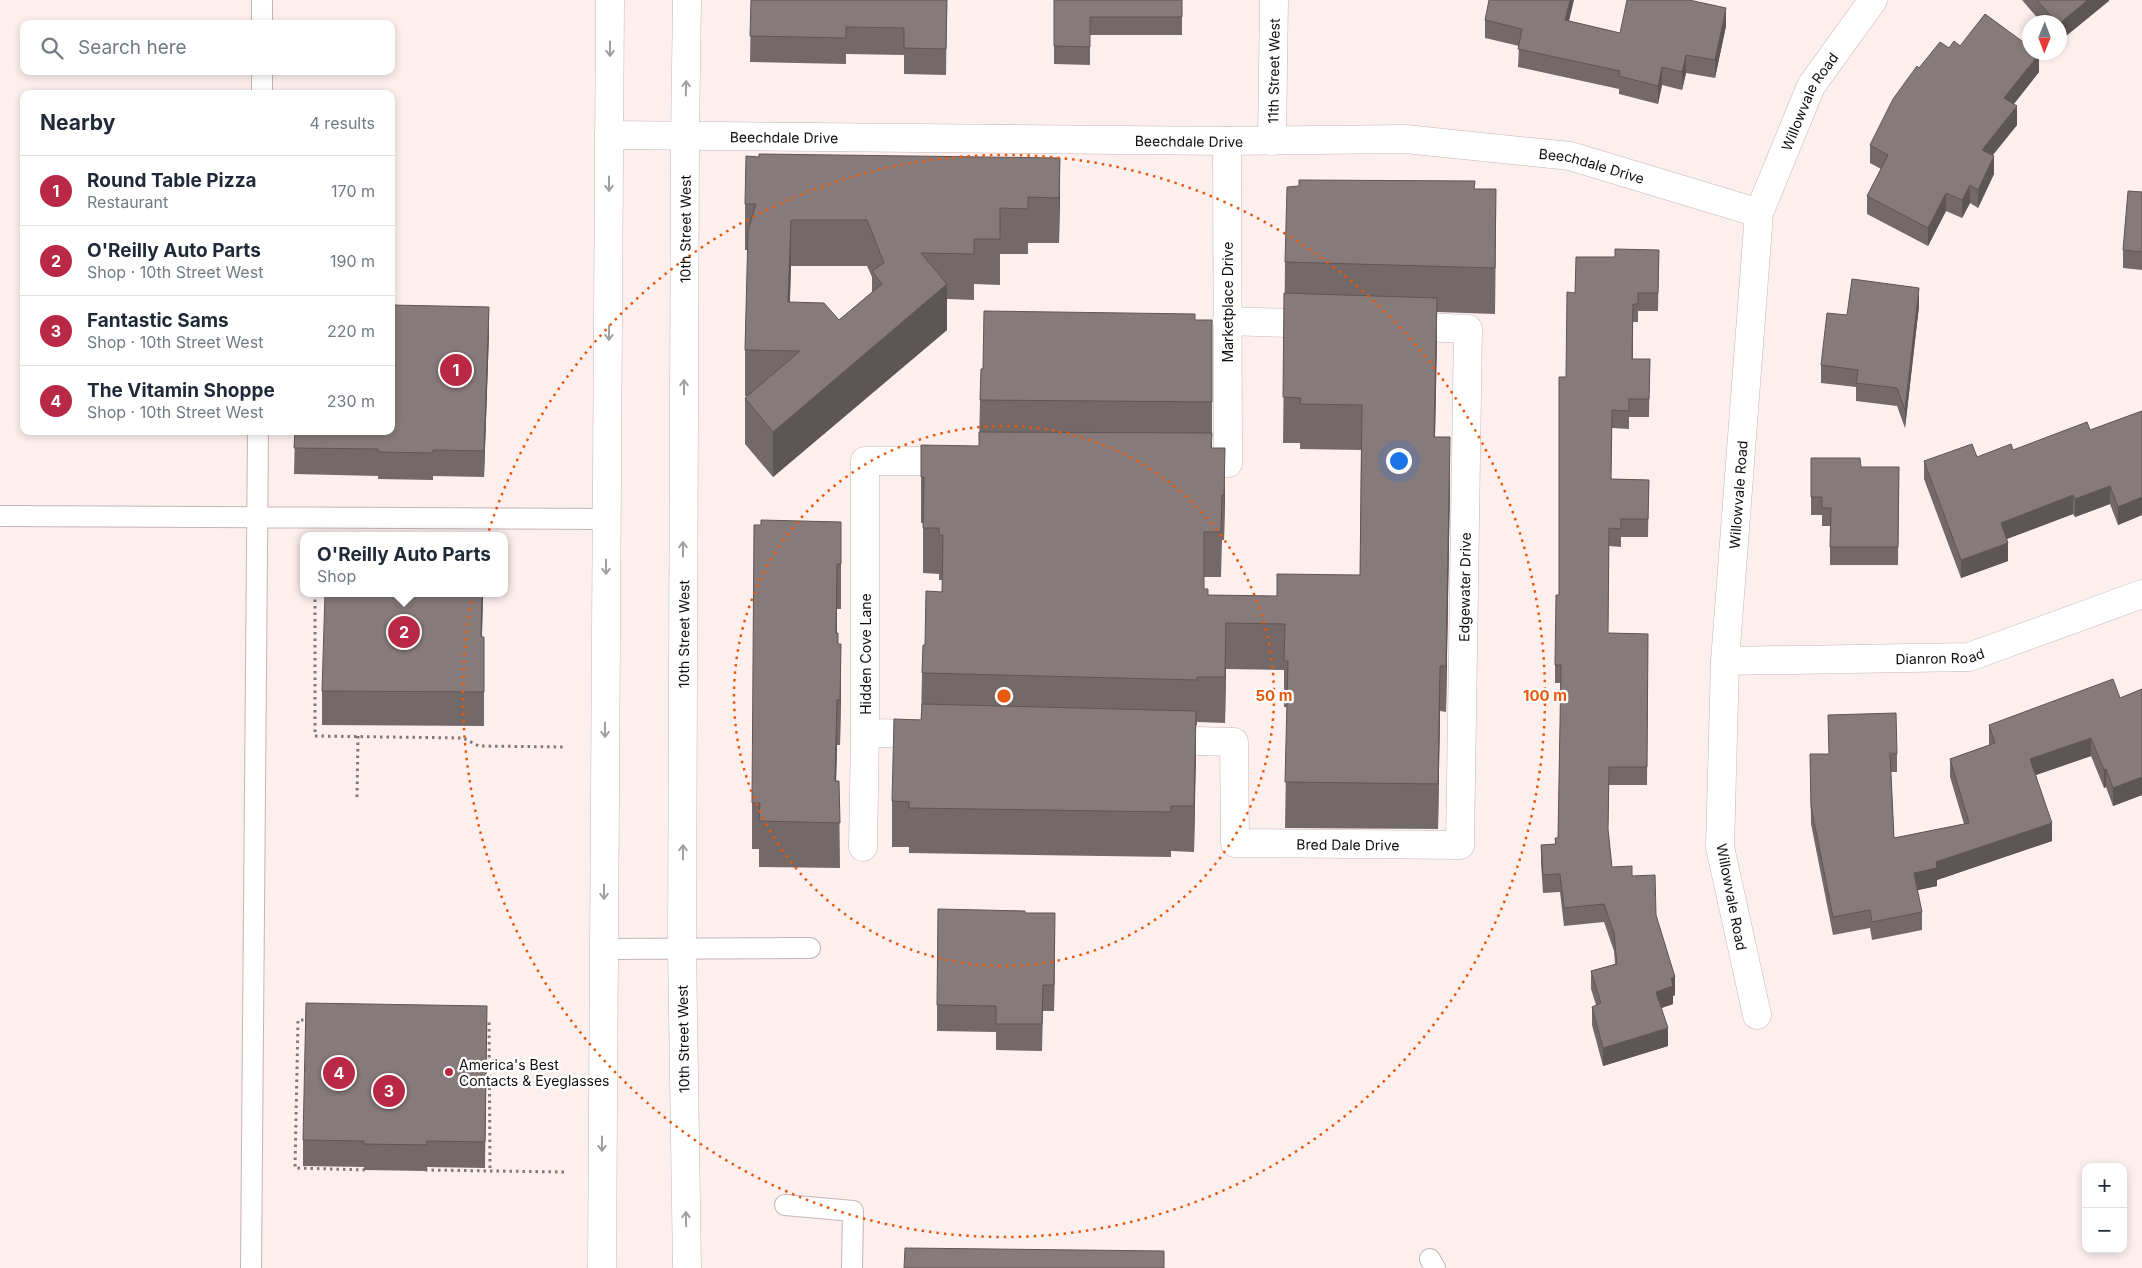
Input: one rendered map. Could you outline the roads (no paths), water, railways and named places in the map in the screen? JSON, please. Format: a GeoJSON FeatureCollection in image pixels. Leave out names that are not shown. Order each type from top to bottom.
{"type":"FeatureCollection","features":[{"type":"Feature","properties":{"kind":"street"},"geometry":{"type":"LineString","coordinates":[[602,1268],[610,0]]}},
{"type":"Feature","properties":{"kind":"street","name":"10th Street West"},"geometry":{"type":"LineString","coordinates":[[686,1268],[682,948],[687,0]]}},
{"type":"Feature","properties":{"kind":"street","name":"11th Street West"},"geometry":{"type":"LineString","coordinates":[[1272,141],[1274,0]]}},
{"type":"Feature","properties":{"kind":"street","name":"Willowvale Road"},"geometry":{"type":"LineString","coordinates":[[1757,1015],[1720,847],[1726,661],[1759,213],[1812,86],[1873,0]]}},
{"type":"Feature","properties":{"kind":"street","name":"Beechdale Drive"},"geometry":{"type":"LineString","coordinates":[[609,135],[1227,141],[1405,139],[1570,156],[1759,213]]}},
{"type":"Feature","properties":{"kind":"street","name":"Marketplace Drive"},"geometry":{"type":"LineString","coordinates":[[1160,462],[1228,463],[1227,141]]}},
{"type":"Feature","properties":{"kind":"street"},"geometry":{"type":"LineString","coordinates":[[1227,321],[1342,324]]}},
{"type":"Feature","properties":{"kind":"street","name":"Edgewater Drive"},"geometry":{"type":"LineString","coordinates":[[1371,325],[1468,328],[1460,845]]}},
{"type":"Feature","properties":{"kind":"street","name":"Hidden Cove Lane"},"geometry":{"type":"LineString","coordinates":[[863,847],[865,461],[983,462]]}},
{"type":"Feature","properties":{"kind":"street","name":"Dianron Road"},"geometry":{"type":"LineString","coordinates":[[1726,661],[1969,657],[2142,594]]}},
{"type":"Feature","properties":{"kind":"street"},"geometry":{"type":"LineString","coordinates":[[865,733],[955,735]]}},
{"type":"Feature","properties":{"kind":"street","name":"Bred Dale Drive"},"geometry":{"type":"LineString","coordinates":[[1134,740],[1234,742],[1235,844],[1460,845]]}},
{"type":"Feature","properties":{"kind":"lane"},"geometry":{"type":"LineString","coordinates":[[262,0],[262,20]]}},
{"type":"Feature","properties":{"kind":"lane"},"geometry":{"type":"LineString","coordinates":[[262,75],[262,90]]}},
{"type":"Feature","properties":{"kind":"lane"},"geometry":{"type":"LineString","coordinates":[[251,1268],[258,435]]}},
{"type":"Feature","properties":{"kind":"lane"},"geometry":{"type":"LineString","coordinates":[[0,516],[606,519]]}},
{"type":"Feature","properties":{"kind":"lane"},"geometry":{"type":"LineString","coordinates":[[604,949],[810,948]]}},
{"type":"Feature","properties":{"kind":"lane"},"geometry":{"type":"LineString","coordinates":[[785,1205],[853,1211],[852,1268]]}},
{"type":"Feature","properties":{"kind":"place","name":"Round Table Pizza"},"geometry":{"type":"Point","coordinates":[456,370]}},
{"type":"Feature","properties":{"kind":"place","name":"O'Reilly Auto Parts"},"geometry":{"type":"Point","coordinates":[404,632]}},
{"type":"Feature","properties":{"kind":"place","name":"America's Best Contacts & Eyeglasses"},"geometry":{"type":"Point","coordinates":[449,1072]}},
{"type":"Feature","properties":{"kind":"place","name":"The Vitamin Shoppe"},"geometry":{"type":"Point","coordinates":[339,1073]}},
{"type":"Feature","properties":{"kind":"place","name":"Fantastic Sams"},"geometry":{"type":"Point","coordinates":[389,1091]}}]}
